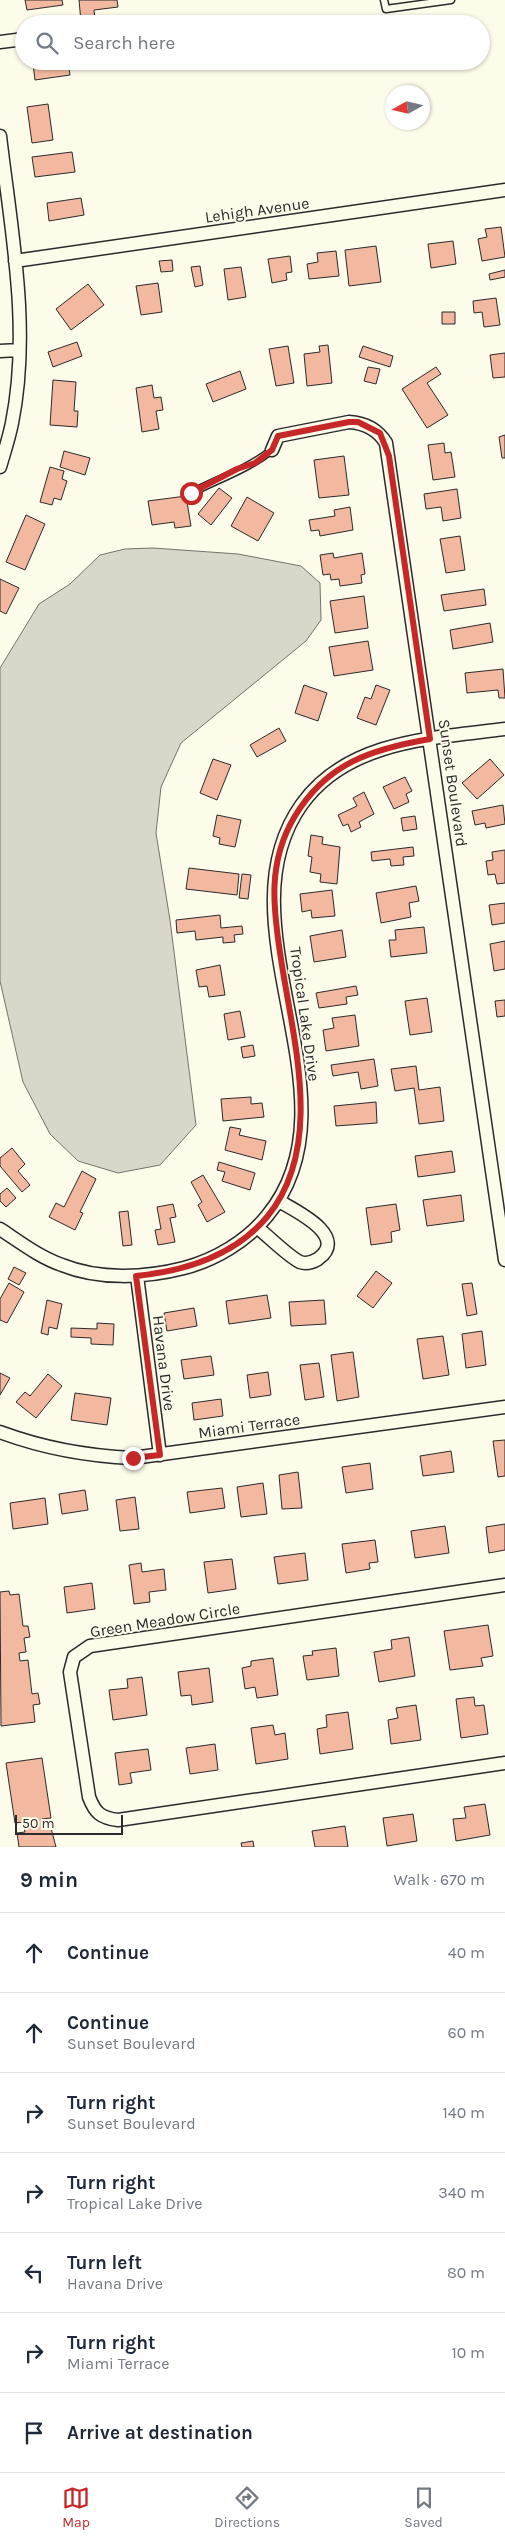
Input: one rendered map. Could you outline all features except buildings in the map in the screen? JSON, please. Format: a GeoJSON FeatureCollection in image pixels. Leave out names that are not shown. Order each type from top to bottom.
{"type":"FeatureCollection","features":[{"type":"Feature","properties":{"kind":"street"},"geometry":{"type":"LineString","coordinates":[[0,42],[15,40]]}},
{"type":"Feature","properties":{"kind":"street"},"geometry":{"type":"LineString","coordinates":[[0,136],[15,261],[19,350],[12,423],[0,467]]}},
{"type":"Feature","properties":{"kind":"street","name":"Lehigh Avenue"},"geometry":{"type":"LineString","coordinates":[[15,261],[505,190]]}},
{"type":"Feature","properties":{"kind":"street"},"geometry":{"type":"LineString","coordinates":[[0,351],[19,350]]}},
{"type":"Feature","properties":{"kind":"street","name":"Sunset Boulevard"},"geometry":{"type":"LineString","coordinates":[[272,450],[278,436],[349,422],[358,422],[380,433],[386,443],[505,1260]]}},
{"type":"Feature","properties":{"kind":"street","name":"Tropical Lake Drive"},"geometry":{"type":"LineString","coordinates":[[0,1229],[44,1257],[63,1266],[95,1273],[136,1276],[167,1273],[190,1267],[225,1251],[258,1228],[279,1201],[298,1152],[302,1117],[296,1062],[273,910],[274,882],[279,851],[289,825],[302,804],[319,784],[343,765],[396,745],[505,729]]}},
{"type":"Feature","properties":{"kind":"street"},"geometry":{"type":"LineString","coordinates":[[258,1228],[300,1262],[309,1263],[320,1258],[326,1248],[327,1238],[323,1228],[279,1201]]}},
{"type":"Feature","properties":{"kind":"street","name":"Havana Drive"},"geometry":{"type":"LineString","coordinates":[[136,1276],[160,1455]]}},
{"type":"Feature","properties":{"kind":"street","name":"Miami Terrace"},"geometry":{"type":"LineString","coordinates":[[0,1432],[24,1441],[96,1457],[133,1458],[505,1407]]}},
{"type":"Feature","properties":{"kind":"street","name":"Green Meadow Circle"},"geometry":{"type":"LineString","coordinates":[[505,1585],[90,1646],[74,1657],[70,1672],[89,1797],[94,1808],[102,1818],[118,1820],[505,1764]]}},
{"type":"Feature","properties":{"kind":"lane"},"geometry":{"type":"LineString","coordinates":[[384,0],[386,9],[451,0]]}},
{"type":"Feature","properties":{"kind":"lane"},"geometry":{"type":"LineString","coordinates":[[191,493],[237,469],[255,463],[272,450]]}},
{"type":"Feature","properties":{"kind":"shaded area"},"geometry":{"type":"Polygon","coordinates":[[[153,548],[238,554],[301,566],[320,583],[321,620],[306,641],[181,743],[161,787],[156,833],[170,920],[196,1125],[160,1165],[118,1173],[78,1161],[50,1134],[23,1082],[0,981],[0,668],[39,604],[70,584],[100,555],[125,549],[153,548]]]}},
{"type":"Feature","properties":{"kind":"route"},"geometry":{"type":"LineString","coordinates":[[133,1458],[160,1455],[136,1276],[167,1273],[190,1267],[225,1251],[253,1232],[279,1201],[298,1152],[302,1117],[296,1062],[273,910],[274,882],[279,851],[289,825],[302,804],[319,784],[343,765],[396,745],[430,739],[389,456],[386,443],[380,433],[358,422],[290,432],[278,436],[272,450],[255,463],[237,469],[191,493]]}}]}
